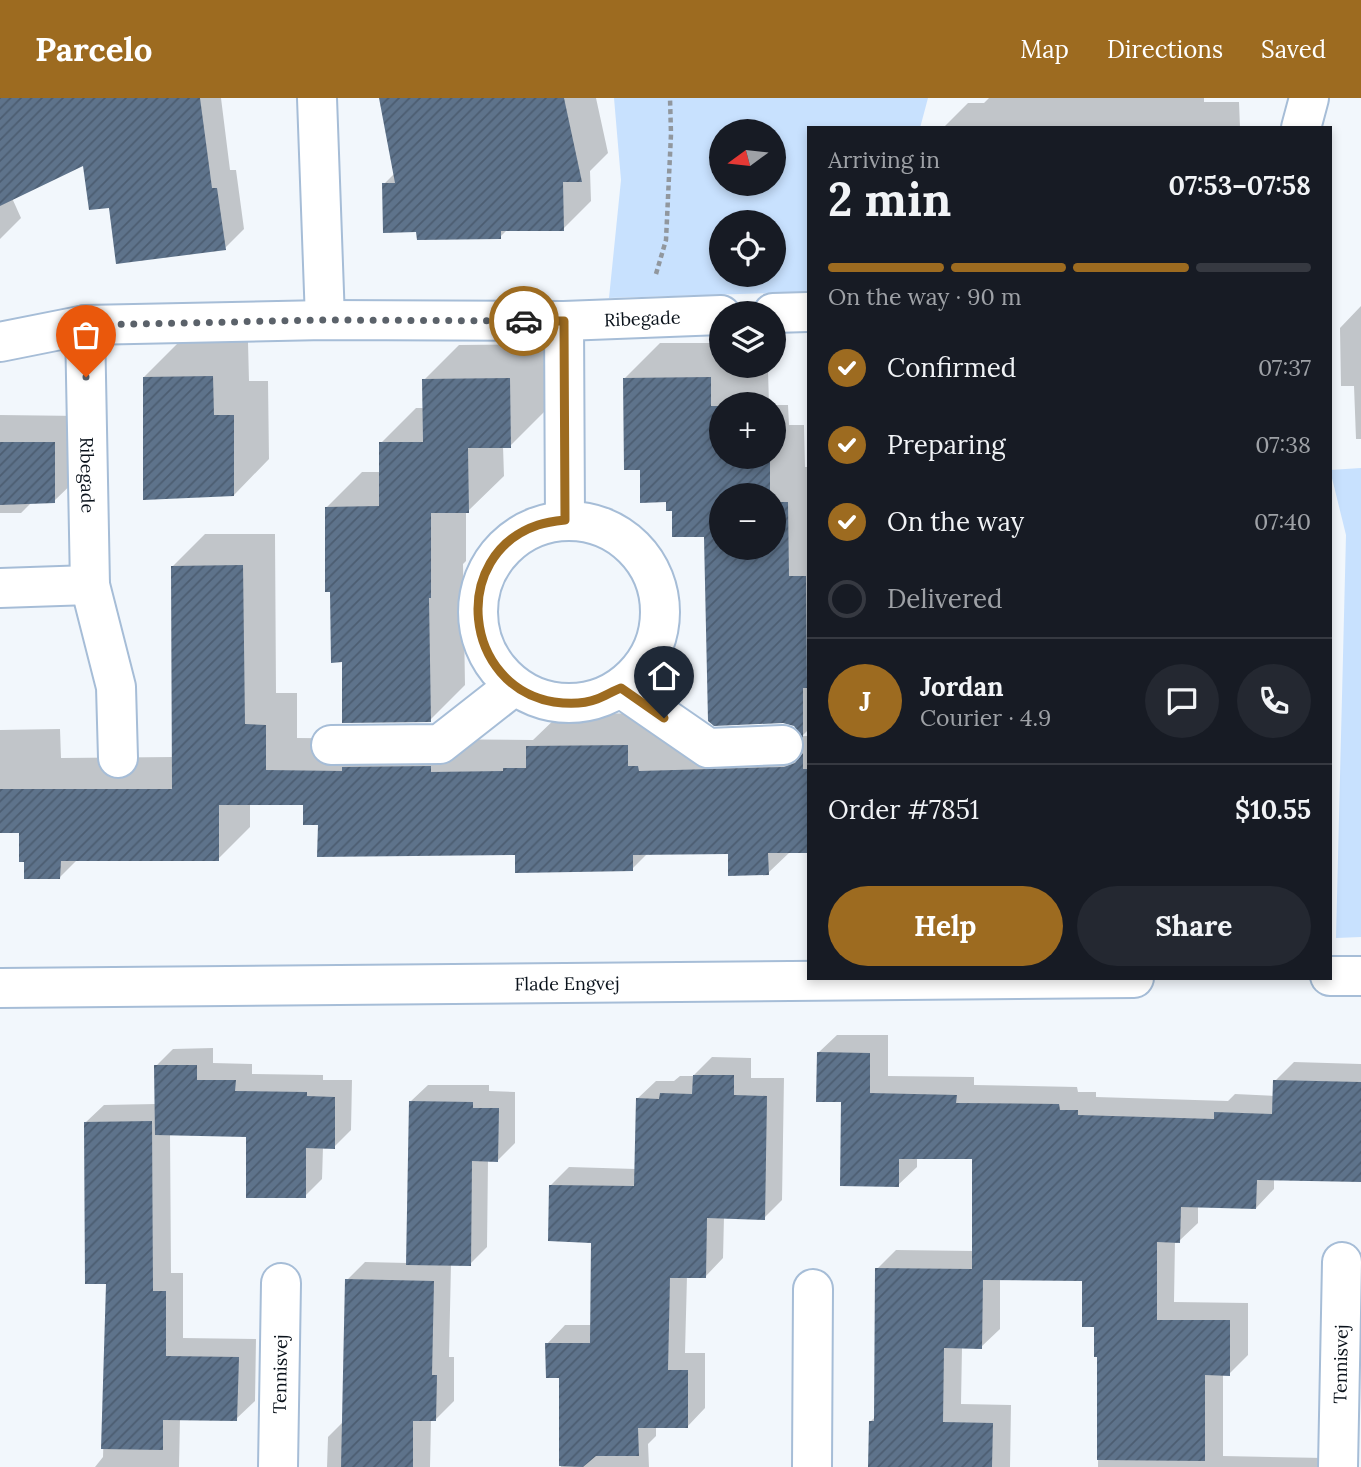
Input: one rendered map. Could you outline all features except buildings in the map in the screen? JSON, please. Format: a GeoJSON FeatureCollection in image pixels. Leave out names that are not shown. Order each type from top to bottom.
{"type":"FeatureCollection","features":[{"type":"Feature","properties":{"kind":"street"},"geometry":{"type":"LineString","coordinates":[[317,98],[325,320]]}},
{"type":"Feature","properties":{"kind":"street"},"geometry":{"type":"LineString","coordinates":[[1302,126],[1310,98]]}},
{"type":"Feature","properties":{"kind":"street"},"geometry":{"type":"LineString","coordinates":[[786,313],[807,312]]}},
{"type":"Feature","properties":{"kind":"street","name":"Ribegade"},"geometry":{"type":"LineString","coordinates":[[0,342],[85,325],[325,320],[564,321],[709,315]]}},
{"type":"Feature","properties":{"kind":"street"},"geometry":{"type":"LineString","coordinates":[[564,321],[565,520]]}},
{"type":"Feature","properties":{"kind":"street","name":"Ribegade"},"geometry":{"type":"LineString","coordinates":[[85,325],[90,586],[116,687],[118,758]]}},
{"type":"Feature","properties":{"kind":"street"},"geometry":{"type":"LineString","coordinates":[[565,520],[594,523],[621,536],[642,556],[656,582],[661,612],[656,641],[642,667],[621,688],[595,700],[567,704],[540,699],[514,686],[494,666],[482,641],[477,613],[481,585],[493,559],[513,539],[537,525],[565,520]]}},
{"type":"Feature","properties":{"kind":"street"},"geometry":{"type":"LineString","coordinates":[[0,588],[90,586]]}},
{"type":"Feature","properties":{"kind":"street"},"geometry":{"type":"LineString","coordinates":[[331,745],[440,744],[514,686]]}},
{"type":"Feature","properties":{"kind":"street"},"geometry":{"type":"LineString","coordinates":[[621,688],[708,748],[783,745]]}},
{"type":"Feature","properties":{"kind":"street"},"geometry":{"type":"LineString","coordinates":[[1332,976],[1361,976]]}},
{"type":"Feature","properties":{"kind":"street","name":"Flade Engvej"},"geometry":{"type":"LineString","coordinates":[[0,988],[908,980]]}},
{"type":"Feature","properties":{"kind":"street","name":"Tennisvej"},"geometry":{"type":"LineString","coordinates":[[1338,1467],[1342,1262]]}},
{"type":"Feature","properties":{"kind":"street","name":"Tennisvej"},"geometry":{"type":"LineString","coordinates":[[278,1467],[281,1283]]}},
{"type":"Feature","properties":{"kind":"street"},"geometry":{"type":"LineString","coordinates":[[813,1289],[813,1467]]}},
{"type":"Feature","properties":{"kind":"path"},"geometry":{"type":"LineString","coordinates":[[642,318],[666,240],[670,98]]}},
{"type":"Feature","properties":{"kind":"shaded area"},"geometry":{"type":"Polygon","coordinates":[[[614,98],[928,98],[921,126],[807,126],[807,292],[609,298],[621,180],[614,98]]]}},
{"type":"Feature","properties":{"kind":"shaded area"},"geometry":{"type":"Polygon","coordinates":[[[1361,468],[1361,937],[1336,938],[1346,535],[1332,470],[1361,468]]]}},
{"type":"Feature","properties":{"kind":"way so far"},"geometry":{"type":"LineString","coordinates":[[86,377],[85,325],[325,320],[524,321]]}},
{"type":"Feature","properties":{"kind":"route"},"geometry":{"type":"LineString","coordinates":[[524,321],[564,321],[565,520],[537,525],[513,539],[493,559],[481,585],[477,613],[482,641],[494,666],[514,686],[540,699],[567,704],[595,700],[621,688],[664,718]]}}]}
